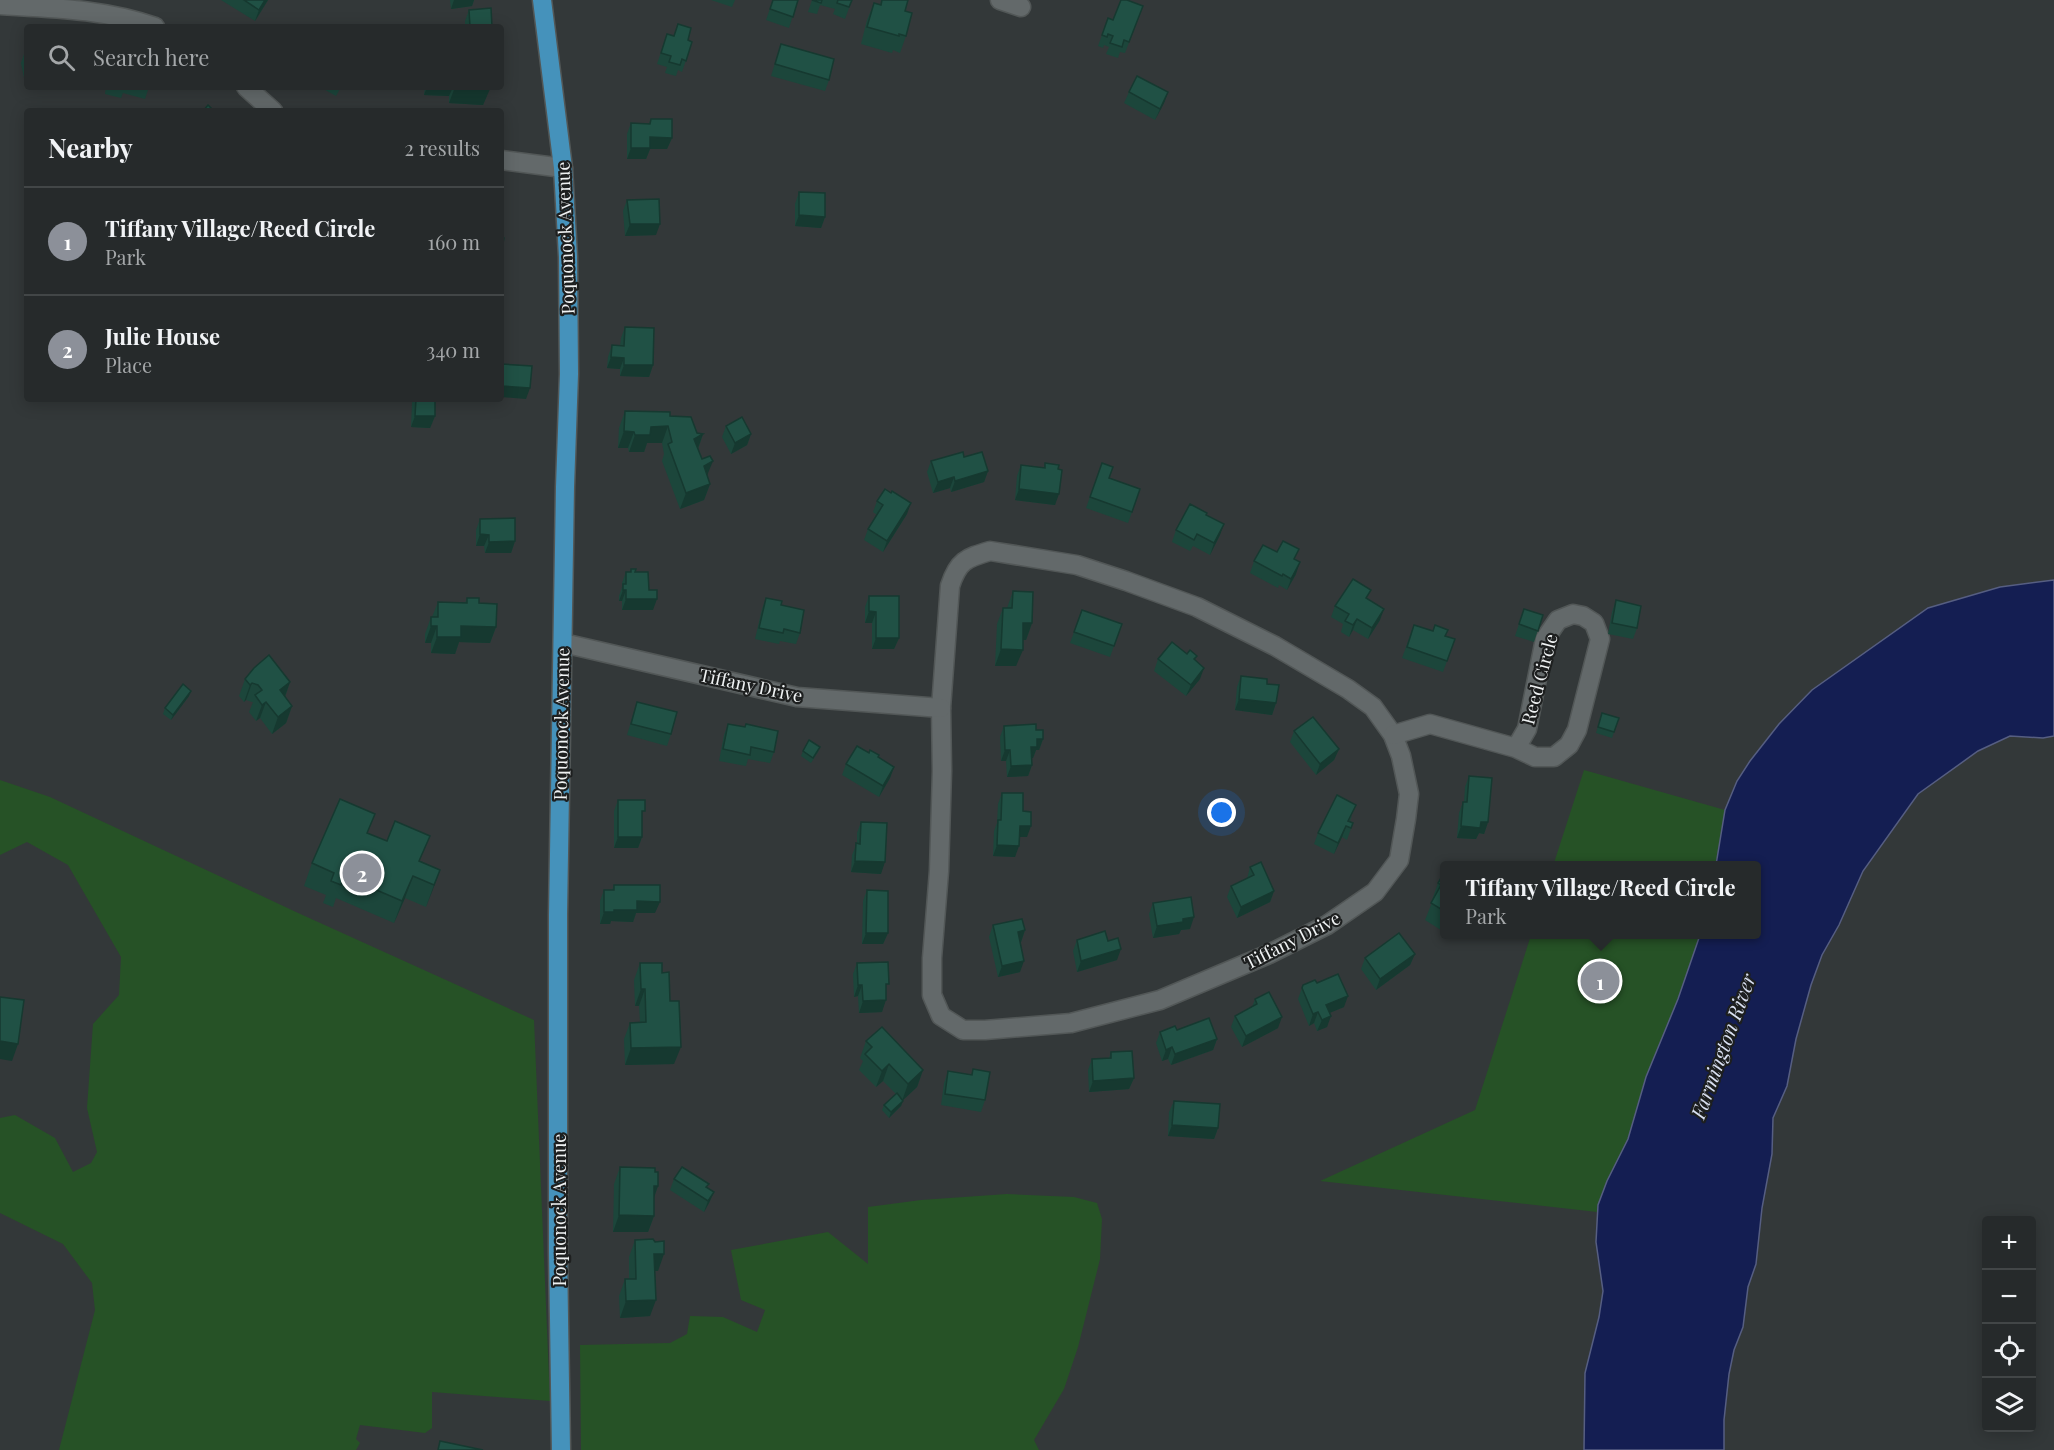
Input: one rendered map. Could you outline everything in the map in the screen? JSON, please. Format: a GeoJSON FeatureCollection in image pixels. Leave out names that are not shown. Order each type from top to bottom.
{"type":"FeatureCollection","features":[{"type":"Feature","properties":{"kind":"main road","name":"Poquonock Avenue"},"geometry":{"type":"LineString","coordinates":[[542,0],[563,168],[568,256],[569,374],[558,915],[558,1252],[561,1450]]}},
{"type":"Feature","properties":{"kind":"street"},"geometry":{"type":"LineString","coordinates":[[1000,0],[1021,7]]}},
{"type":"Feature","properties":{"kind":"street"},"geometry":{"type":"LineString","coordinates":[[0,5],[95,12],[146,24]]}},
{"type":"Feature","properties":{"kind":"street"},"geometry":{"type":"LineString","coordinates":[[249,90],[270,108]]}},
{"type":"Feature","properties":{"kind":"street"},"geometry":{"type":"LineString","coordinates":[[504,160],[563,168]]}},
{"type":"Feature","properties":{"kind":"street","name":"Tiffany Drive"},"geometry":{"type":"LineString","coordinates":[[990,551],[1077,565],[1126,581],[1197,607],[1275,646],[1348,689],[1373,707],[1393,735],[1401,756],[1408,794],[1399,860],[1375,892],[1327,925],[1269,954],[1160,1000],[1071,1023],[963,1030],[941,1016],[932,995],[932,958],[939,871],[941,708],[950,586],[955,570],[969,557],[990,551]]}},
{"type":"Feature","properties":{"kind":"street","name":"Reed Circle"},"geometry":{"type":"LineString","coordinates":[[1393,735],[1430,724],[1516,748],[1535,758],[1554,758],[1569,745],[1577,730],[1599,639],[1594,623],[1583,616],[1573,615],[1558,620],[1545,639],[1527,729],[1516,748]]}},
{"type":"Feature","properties":{"kind":"street","name":"Tiffany Drive"},"geometry":{"type":"LineString","coordinates":[[563,643],[797,697],[941,708]]}},
{"type":"Feature","properties":{"kind":"green space"},"geometry":{"type":"Polygon","coordinates":[[[1584,770],[1725,810],[1717,861],[1555,861],[1584,770]]]}},
{"type":"Feature","properties":{"kind":"green space"},"geometry":{"type":"Polygon","coordinates":[[[0,780],[50,797],[534,1020],[550,1401],[432,1392],[432,1428],[425,1433],[360,1425],[356,1439],[360,1443],[356,1450],[59,1450],[95,1310],[92,1283],[63,1244],[0,1213],[0,1118],[15,1115],[55,1138],[73,1172],[91,1163],[97,1152],[87,1108],[93,1024],[119,995],[121,957],[68,865],[27,842],[0,855],[0,780]]]}},
{"type":"Feature","properties":{"kind":"green space"},"geometry":{"type":"Polygon","coordinates":[[[1530,939],[1699,939],[1678,999],[1646,1077],[1628,1139],[1602,1193],[1597,1212],[1320,1181],[1475,1110],[1530,939]]]}},
{"type":"Feature","properties":{"kind":"green space"},"geometry":{"type":"Polygon","coordinates":[[[1007,1194],[1074,1197],[1097,1203],[1102,1219],[1100,1259],[1078,1347],[1064,1389],[1034,1440],[1039,1450],[581,1450],[580,1345],[670,1343],[687,1334],[690,1316],[723,1317],[757,1332],[765,1310],[741,1300],[731,1250],[828,1232],[868,1264],[868,1207],[921,1200],[1007,1194]]]}},
{"type":"Feature","properties":{"kind":"water","name":"Farmington River"},"geometry":{"type":"Polygon","coordinates":[[[2054,580],[2054,736],[2043,738],[2010,736],[1978,751],[1918,794],[1863,871],[1839,925],[1822,955],[1796,1039],[1787,1086],[1773,1118],[1772,1154],[1762,1208],[1756,1264],[1748,1287],[1743,1327],[1734,1350],[1729,1374],[1724,1420],[1724,1450],[1584,1450],[1585,1373],[1603,1291],[1596,1242],[1598,1205],[1628,1139],[1646,1077],[1678,999],[1699,939],[1761,939],[1761,861],[1717,861],[1725,810],[1737,781],[1779,724],[1812,690],[1928,608],[2000,587],[2054,580]]]}},
{"type":"Feature","properties":{"kind":"building"},"geometry":{"type":"Polygon","coordinates":[[[244,0],[265,0],[259,10],[244,0]]]}},
{"type":"Feature","properties":{"kind":"building"},"geometry":{"type":"Polygon","coordinates":[[[773,0],[798,0],[793,17],[770,9],[773,0]]]}},
{"type":"Feature","properties":{"kind":"building"},"geometry":{"type":"Polygon","coordinates":[[[838,0],[852,0],[849,7],[837,3],[838,0]]]}},
{"type":"Feature","properties":{"kind":"building"},"geometry":{"type":"Polygon","coordinates":[[[882,0],[908,0],[905,11],[912,13],[906,36],[867,27],[874,3],[881,5],[882,0]]]}},
{"type":"Feature","properties":{"kind":"building"},"geometry":{"type":"Polygon","coordinates":[[[1121,0],[1143,6],[1129,42],[1124,40],[1122,47],[1110,43],[1113,36],[1102,35],[1108,18],[1113,20],[1121,0]]]}},
{"type":"Feature","properties":{"kind":"building"},"geometry":{"type":"Polygon","coordinates":[[[491,8],[492,24],[470,24],[469,10],[491,8]]]}},
{"type":"Feature","properties":{"kind":"building"},"geometry":{"type":"Polygon","coordinates":[[[678,24],[691,28],[688,40],[692,42],[686,61],[682,59],[680,65],[669,62],[671,56],[661,53],[667,34],[674,36],[678,24]]]}},
{"type":"Feature","properties":{"kind":"building"},"geometry":{"type":"Polygon","coordinates":[[[781,44],[834,59],[829,80],[775,64],[781,44]]]}},
{"type":"Feature","properties":{"kind":"building"},"geometry":{"type":"Polygon","coordinates":[[[1137,76],[1168,92],[1160,109],[1129,92],[1137,76]]]}},
{"type":"Feature","properties":{"kind":"building"},"geometry":{"type":"Polygon","coordinates":[[[651,119],[672,119],[672,138],[650,137],[650,148],[631,148],[631,123],[650,124],[651,119]]]}},
{"type":"Feature","properties":{"kind":"building"},"geometry":{"type":"Polygon","coordinates":[[[799,192],[825,193],[825,217],[799,215],[799,192]]]}},
{"type":"Feature","properties":{"kind":"building"},"geometry":{"type":"Polygon","coordinates":[[[659,199],[660,224],[630,224],[627,200],[659,199]]]}},
{"type":"Feature","properties":{"kind":"building"},"geometry":{"type":"Polygon","coordinates":[[[625,327],[654,328],[653,365],[624,365],[624,358],[611,357],[612,345],[624,346],[625,327]]]}},
{"type":"Feature","properties":{"kind":"building"},"geometry":{"type":"Polygon","coordinates":[[[504,364],[532,366],[530,388],[504,386],[504,364]]]}},
{"type":"Feature","properties":{"kind":"building"},"geometry":{"type":"Polygon","coordinates":[[[416,402],[435,402],[435,416],[415,416],[416,402]]]}},
{"type":"Feature","properties":{"kind":"building"},"geometry":{"type":"Polygon","coordinates":[[[625,411],[670,412],[670,416],[691,417],[697,433],[703,434],[694,439],[702,459],[710,456],[713,461],[704,466],[710,484],[686,493],[668,444],[672,442],[668,426],[651,427],[650,435],[635,435],[634,432],[624,431],[625,411]]]}},
{"type":"Feature","properties":{"kind":"building"},"geometry":{"type":"Polygon","coordinates":[[[742,417],[751,434],[735,443],[726,426],[742,417]]]}},
{"type":"Feature","properties":{"kind":"building"},"geometry":{"type":"Polygon","coordinates":[[[963,452],[964,457],[982,452],[988,471],[955,481],[954,477],[938,482],[931,461],[963,452]]]}},
{"type":"Feature","properties":{"kind":"building"},"geometry":{"type":"Polygon","coordinates":[[[1045,463],[1059,465],[1058,469],[1062,470],[1059,494],[1019,489],[1021,465],[1045,468],[1045,463]]]}},
{"type":"Feature","properties":{"kind":"building"},"geometry":{"type":"Polygon","coordinates":[[[1102,463],[1113,467],[1109,478],[1140,489],[1132,512],[1090,497],[1102,463]]]}},
{"type":"Feature","properties":{"kind":"building"},"geometry":{"type":"Polygon","coordinates":[[[885,489],[911,503],[887,541],[868,529],[883,505],[877,501],[885,489]]]}},
{"type":"Feature","properties":{"kind":"building"},"geometry":{"type":"Polygon","coordinates":[[[1190,504],[1224,524],[1214,543],[1197,534],[1194,540],[1176,530],[1190,504]]]}},
{"type":"Feature","properties":{"kind":"building"},"geometry":{"type":"Polygon","coordinates":[[[515,518],[515,541],[489,542],[489,535],[480,534],[480,519],[515,518]]]}},
{"type":"Feature","properties":{"kind":"building"},"geometry":{"type":"Polygon","coordinates":[[[1283,541],[1299,549],[1294,559],[1300,562],[1291,579],[1254,561],[1263,545],[1277,552],[1283,541]]]}},
{"type":"Feature","properties":{"kind":"building"},"geometry":{"type":"Polygon","coordinates":[[[631,569],[636,569],[635,572],[648,572],[649,590],[657,590],[657,599],[626,599],[623,584],[626,584],[626,572],[631,572],[631,569]]]}},
{"type":"Feature","properties":{"kind":"building"},"geometry":{"type":"Polygon","coordinates":[[[1353,579],[1371,590],[1366,598],[1384,609],[1372,628],[1357,619],[1353,625],[1345,621],[1349,614],[1335,606],[1353,579]]]}},
{"type":"Feature","properties":{"kind":"building"},"geometry":{"type":"Polygon","coordinates":[[[1013,591],[1033,592],[1032,623],[1023,623],[1023,650],[1001,649],[1003,608],[1012,608],[1013,591]]]}},
{"type":"Feature","properties":{"kind":"building"},"geometry":{"type":"Polygon","coordinates":[[[869,596],[899,596],[899,638],[876,638],[876,612],[869,611],[869,596]]]}},
{"type":"Feature","properties":{"kind":"building"},"geometry":{"type":"Polygon","coordinates":[[[467,598],[479,598],[479,603],[497,604],[496,627],[461,626],[461,637],[437,637],[437,626],[431,626],[431,617],[438,617],[438,602],[467,603],[467,598]]]}},
{"type":"Feature","properties":{"kind":"building"},"geometry":{"type":"Polygon","coordinates":[[[766,598],[782,601],[781,605],[804,610],[800,633],[784,629],[783,633],[759,628],[766,598]]]}},
{"type":"Feature","properties":{"kind":"building"},"geometry":{"type":"Polygon","coordinates":[[[1616,600],[1641,606],[1637,628],[1612,623],[1616,600]]]}},
{"type":"Feature","properties":{"kind":"building"},"geometry":{"type":"Polygon","coordinates":[[[1524,609],[1543,615],[1538,631],[1519,624],[1524,609]]]}},
{"type":"Feature","properties":{"kind":"building"},"geometry":{"type":"Polygon","coordinates":[[[1082,610],[1122,624],[1114,646],[1074,632],[1082,610]]]}},
{"type":"Feature","properties":{"kind":"building"},"geometry":{"type":"Polygon","coordinates":[[[1414,625],[1433,631],[1435,625],[1448,630],[1445,636],[1455,639],[1447,661],[1407,647],[1414,625]]]}},
{"type":"Feature","properties":{"kind":"building"},"geometry":{"type":"Polygon","coordinates":[[[1172,642],[1187,654],[1190,650],[1197,656],[1194,659],[1204,668],[1191,685],[1158,659],[1172,642]]]}},
{"type":"Feature","properties":{"kind":"building"},"geometry":{"type":"Polygon","coordinates":[[[269,655],[290,682],[280,690],[292,706],[278,717],[266,702],[262,705],[255,695],[262,690],[258,685],[252,683],[250,685],[245,679],[269,655]]]}},
{"type":"Feature","properties":{"kind":"building"},"geometry":{"type":"Polygon","coordinates":[[[1241,676],[1267,679],[1267,684],[1279,685],[1276,703],[1239,699],[1241,676]]]}},
{"type":"Feature","properties":{"kind":"building"},"geometry":{"type":"Polygon","coordinates":[[[183,684],[191,691],[173,715],[165,708],[183,684]]]}},
{"type":"Feature","properties":{"kind":"building"},"geometry":{"type":"Polygon","coordinates":[[[637,702],[677,712],[671,734],[631,724],[637,702]]]}},
{"type":"Feature","properties":{"kind":"building"},"geometry":{"type":"Polygon","coordinates":[[[1602,713],[1619,718],[1614,732],[1598,727],[1602,713]]]}},
{"type":"Feature","properties":{"kind":"building"},"geometry":{"type":"Polygon","coordinates":[[[1313,717],[1339,749],[1320,764],[1294,731],[1313,717]]]}},
{"type":"Feature","properties":{"kind":"building"},"geometry":{"type":"Polygon","coordinates":[[[728,724],[745,727],[746,724],[778,731],[774,752],[751,747],[750,755],[723,749],[728,724]]]}},
{"type":"Feature","properties":{"kind":"building"},"geometry":{"type":"Polygon","coordinates":[[[1036,724],[1036,730],[1043,730],[1043,739],[1037,739],[1037,747],[1031,747],[1032,765],[1011,766],[1010,750],[1005,750],[1004,726],[1036,724]]]}},
{"type":"Feature","properties":{"kind":"building"},"geometry":{"type":"Polygon","coordinates":[[[809,740],[820,747],[813,758],[803,751],[809,740]]]}},
{"type":"Feature","properties":{"kind":"building"},"geometry":{"type":"Polygon","coordinates":[[[857,746],[869,753],[870,750],[879,755],[878,757],[894,767],[883,786],[846,764],[857,746]]]}},
{"type":"Feature","properties":{"kind":"building"},"geometry":{"type":"Polygon","coordinates":[[[1469,776],[1492,778],[1488,822],[1481,822],[1480,828],[1461,826],[1463,802],[1467,802],[1469,776]]]}},
{"type":"Feature","properties":{"kind":"building"},"geometry":{"type":"Polygon","coordinates":[[[1002,793],[1023,793],[1023,811],[1031,812],[1031,826],[1020,826],[1019,846],[997,845],[1002,793]]]}},
{"type":"Feature","properties":{"kind":"building"},"geometry":{"type":"Polygon","coordinates":[[[1337,795],[1356,805],[1348,821],[1353,823],[1351,828],[1346,826],[1338,843],[1318,833],[1337,795]]]}},
{"type":"Feature","properties":{"kind":"building"},"geometry":{"type":"Polygon","coordinates":[[[340,799],[375,814],[367,833],[387,841],[395,821],[430,836],[419,861],[440,870],[434,885],[413,876],[402,901],[344,876],[341,885],[331,881],[334,873],[312,863],[340,799]]]}},
{"type":"Feature","properties":{"kind":"building"},"geometry":{"type":"Polygon","coordinates":[[[618,800],[645,800],[645,811],[642,811],[642,837],[618,837],[618,800]]]}},
{"type":"Feature","properties":{"kind":"building"},"geometry":{"type":"Polygon","coordinates":[[[861,822],[887,823],[885,862],[855,861],[856,843],[860,844],[861,822]]]}},
{"type":"Feature","properties":{"kind":"building"},"geometry":{"type":"Polygon","coordinates":[[[1261,862],[1274,891],[1241,907],[1231,886],[1254,875],[1250,867],[1261,862]]]}},
{"type":"Feature","properties":{"kind":"building"},"geometry":{"type":"Polygon","coordinates":[[[614,885],[660,885],[660,902],[637,901],[637,910],[604,912],[604,890],[614,890],[614,885]]]}},
{"type":"Feature","properties":{"kind":"building"},"geometry":{"type":"Polygon","coordinates":[[[1440,887],[1440,909],[1431,903],[1440,887]]]}},
{"type":"Feature","properties":{"kind":"building"},"geometry":{"type":"Polygon","coordinates":[[[867,890],[888,891],[888,933],[866,933],[867,890]]]}},
{"type":"Feature","properties":{"kind":"building"},"geometry":{"type":"Polygon","coordinates":[[[1191,897],[1194,917],[1183,919],[1183,922],[1157,926],[1153,903],[1191,897]]]}},
{"type":"Feature","properties":{"kind":"building"},"geometry":{"type":"Polygon","coordinates":[[[1022,919],[1025,930],[1018,932],[1024,961],[1002,966],[993,925],[1022,919]]]}},
{"type":"Feature","properties":{"kind":"building"},"geometry":{"type":"Polygon","coordinates":[[[1105,931],[1108,941],[1118,938],[1121,949],[1081,961],[1077,940],[1105,931]]]}},
{"type":"Feature","properties":{"kind":"building"},"geometry":{"type":"Polygon","coordinates":[[[1399,933],[1415,954],[1380,979],[1365,958],[1399,933]]]}},
{"type":"Feature","properties":{"kind":"building"},"geometry":{"type":"Polygon","coordinates":[[[888,962],[889,984],[886,984],[886,1000],[863,1001],[862,985],[858,985],[857,963],[888,962]]]}},
{"type":"Feature","properties":{"kind":"building"},"geometry":{"type":"Polygon","coordinates":[[[640,963],[662,963],[662,973],[669,972],[670,1001],[679,1001],[681,1047],[631,1048],[630,1023],[646,1022],[645,989],[641,989],[640,963]]]}},
{"type":"Feature","properties":{"kind":"building"},"geometry":{"type":"Polygon","coordinates":[[[1338,974],[1348,996],[1326,1005],[1331,1016],[1322,1020],[1318,1012],[1313,1014],[1302,988],[1303,985],[1315,980],[1317,983],[1338,974]]]}},
{"type":"Feature","properties":{"kind":"building"},"geometry":{"type":"Polygon","coordinates":[[[1269,992],[1282,1017],[1246,1036],[1235,1016],[1257,1004],[1255,999],[1269,992]]]}},
{"type":"Feature","properties":{"kind":"building"},"geometry":{"type":"Polygon","coordinates":[[[0,997],[24,1000],[18,1044],[0,1041],[0,997]]]}},
{"type":"Feature","properties":{"kind":"building"},"geometry":{"type":"Polygon","coordinates":[[[1209,1018],[1217,1039],[1175,1054],[1172,1047],[1166,1050],[1160,1032],[1175,1026],[1177,1030],[1209,1018]]]}},
{"type":"Feature","properties":{"kind":"building"},"geometry":{"type":"Polygon","coordinates":[[[882,1027],[923,1070],[908,1084],[889,1064],[882,1071],[865,1054],[872,1047],[866,1041],[882,1027]]]}},
{"type":"Feature","properties":{"kind":"building"},"geometry":{"type":"Polygon","coordinates":[[[1132,1051],[1134,1078],[1093,1081],[1092,1059],[1111,1058],[1111,1052],[1132,1051]]]}},
{"type":"Feature","properties":{"kind":"building"},"geometry":{"type":"Polygon","coordinates":[[[973,1069],[990,1072],[985,1100],[945,1094],[948,1071],[972,1075],[973,1069]]]}},
{"type":"Feature","properties":{"kind":"building"},"geometry":{"type":"Polygon","coordinates":[[[897,1093],[903,1101],[891,1112],[884,1105],[897,1093]]]}},
{"type":"Feature","properties":{"kind":"building"},"geometry":{"type":"Polygon","coordinates":[[[1174,1101],[1220,1104],[1218,1128],[1172,1125],[1174,1101]]]}},
{"type":"Feature","properties":{"kind":"building"},"geometry":{"type":"Polygon","coordinates":[[[620,1167],[655,1168],[655,1172],[658,1172],[658,1186],[654,1186],[654,1216],[619,1215],[620,1167]]]}},
{"type":"Feature","properties":{"kind":"building"},"geometry":{"type":"Polygon","coordinates":[[[682,1167],[709,1184],[706,1187],[714,1192],[708,1201],[674,1179],[682,1167]]]}},
{"type":"Feature","properties":{"kind":"building"},"geometry":{"type":"Polygon","coordinates":[[[653,1239],[655,1242],[664,1241],[664,1254],[654,1254],[656,1300],[626,1301],[625,1279],[636,1279],[635,1240],[653,1239]]]}},
{"type":"Feature","properties":{"kind":"building"},"geometry":{"type":"Polygon","coordinates":[[[440,1441],[483,1450],[438,1450],[440,1441]]]}},
{"type":"Feature","properties":{"kind":"place","name":"Julie House"},"geometry":{"type":"Point","coordinates":[362,873]}},
{"type":"Feature","properties":{"kind":"place","name":"Tiffany Village/Reed Circle"},"geometry":{"type":"Point","coordinates":[1600,981]}}]}
